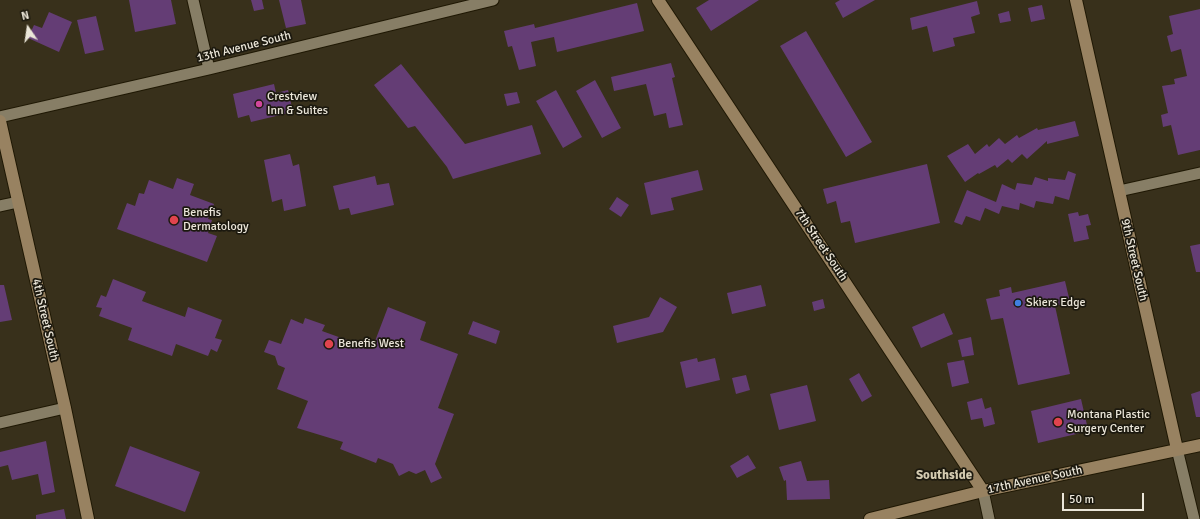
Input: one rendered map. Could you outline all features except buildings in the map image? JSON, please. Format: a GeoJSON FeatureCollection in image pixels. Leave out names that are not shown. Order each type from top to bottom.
{"type":"FeatureCollection","features":[{"type":"Feature","properties":{"kind":"street"},"geometry":{"type":"LineString","coordinates":[[193,0],[209,69]]}},
{"type":"Feature","properties":{"kind":"street","name":"13th Avenue South"},"geometry":{"type":"LineString","coordinates":[[0,116],[209,69],[493,0]]}},
{"type":"Feature","properties":{"kind":"street","name":"7th Street South"},"geometry":{"type":"LineString","coordinates":[[658,0],[983,491]]}},
{"type":"Feature","properties":{"kind":"street","name":"9th Street South"},"geometry":{"type":"LineString","coordinates":[[1076,0],[1177,450],[1194,519]]}},
{"type":"Feature","properties":{"kind":"street","name":"4th Street South"},"geometry":{"type":"LineString","coordinates":[[0,121],[65,408],[88,519]]}},
{"type":"Feature","properties":{"kind":"street"},"geometry":{"type":"LineString","coordinates":[[1119,191],[1200,173]]}},
{"type":"Feature","properties":{"kind":"street"},"geometry":{"type":"LineString","coordinates":[[0,206],[18,202]]}},
{"type":"Feature","properties":{"kind":"street"},"geometry":{"type":"LineString","coordinates":[[0,423],[65,408]]}},
{"type":"Feature","properties":{"kind":"street","name":"17th Avenue South"},"geometry":{"type":"LineString","coordinates":[[870,519],[983,491],[1200,444]]}},
{"type":"Feature","properties":{"kind":"street"},"geometry":{"type":"LineString","coordinates":[[983,491],[989,519]]}},
{"type":"Feature","properties":{"kind":"place","name":"Crestview Inn & Suites"},"geometry":{"type":"Point","coordinates":[259,104]}},
{"type":"Feature","properties":{"kind":"place","name":"Benefis Dermatology"},"geometry":{"type":"Point","coordinates":[174,220]}},
{"type":"Feature","properties":{"kind":"place","name":"Skiers Edge"},"geometry":{"type":"Point","coordinates":[1018,303]}},
{"type":"Feature","properties":{"kind":"place","name":"Benefis West"},"geometry":{"type":"Point","coordinates":[329,344]}},
{"type":"Feature","properties":{"kind":"place","name":"Montana Plastic Surgery Center"},"geometry":{"type":"Point","coordinates":[1058,422]}},
{"type":"Feature","properties":{"kind":"district","name":"Southside"},"geometry":{"type":"Point","coordinates":[944,476]}}]}
